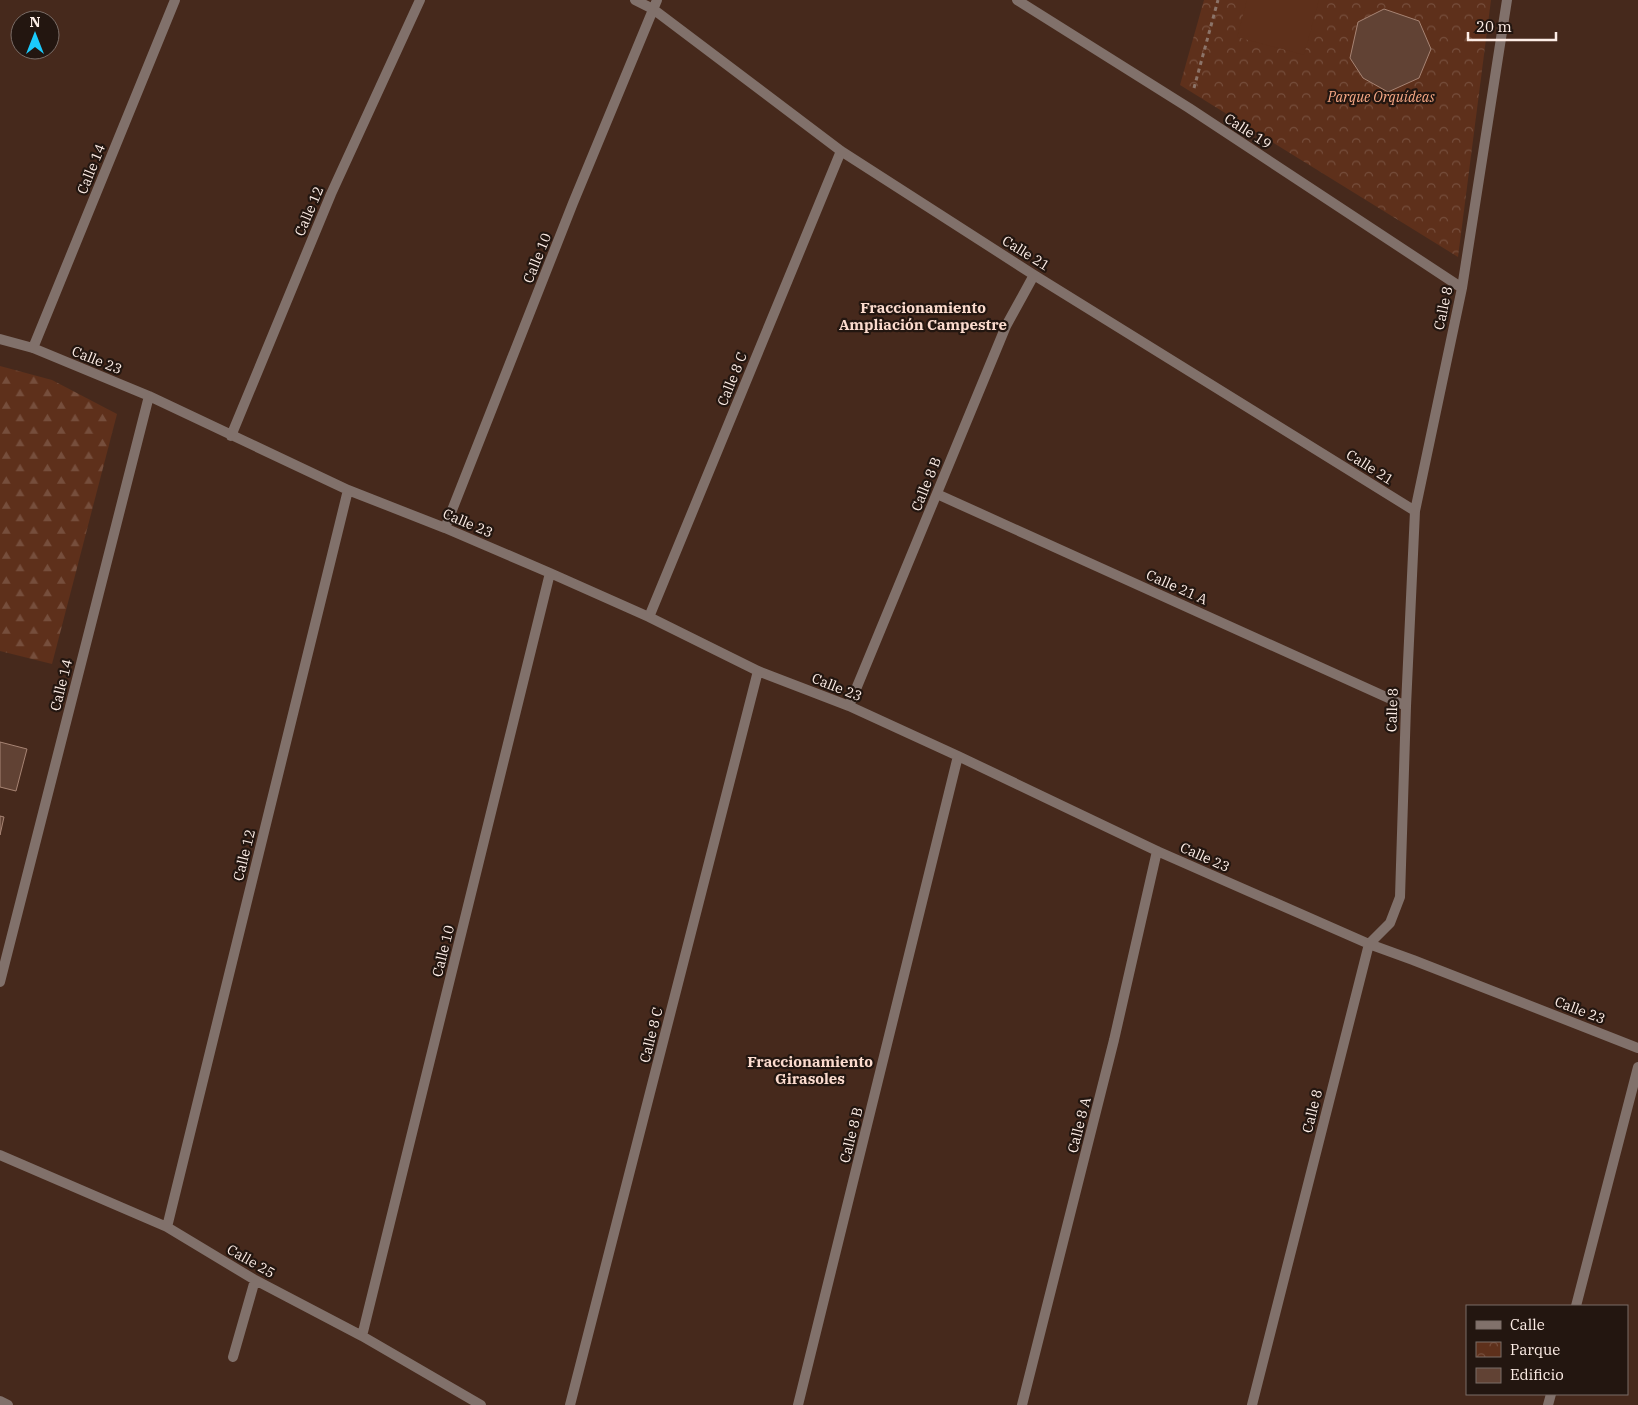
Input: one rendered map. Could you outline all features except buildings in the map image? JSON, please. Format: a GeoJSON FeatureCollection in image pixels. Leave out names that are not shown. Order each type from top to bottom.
{"type":"FeatureCollection","features":[{"type":"Feature","properties":{"kind":"street","name":"Calle 14"},"geometry":{"type":"LineString","coordinates":[[33,348],[175,0]]}},
{"type":"Feature","properties":{"kind":"street","name":"Calle 12"},"geometry":{"type":"LineString","coordinates":[[231,436],[331,194],[420,0]]}},
{"type":"Feature","properties":{"kind":"street","name":"Calle 21"},"geometry":{"type":"LineString","coordinates":[[635,0],[655,5],[841,151],[1034,274],[1415,510]]}},
{"type":"Feature","properties":{"kind":"street","name":"Calle 19"},"geometry":{"type":"LineString","coordinates":[[1017,0],[1189,108],[1462,288]]}},
{"type":"Feature","properties":{"kind":"street","name":"Calle 8"},"geometry":{"type":"LineString","coordinates":[[1252,1405],[1369,944],[1390,923],[1400,897],[1415,510],[1462,288],[1507,0]]}},
{"type":"Feature","properties":{"kind":"street","name":"Calle 10"},"geometry":{"type":"LineString","coordinates":[[445,528],[573,203],[655,5]]}},
{"type":"Feature","properties":{"kind":"street","name":"Calle 8 C"},"geometry":{"type":"LineString","coordinates":[[649,617],[841,151]]}},
{"type":"Feature","properties":{"kind":"street","name":"Calle 8 B"},"geometry":{"type":"LineString","coordinates":[[849,706],[1006,326],[1034,274]]}},
{"type":"Feature","properties":{"kind":"street","name":"Calle 23"},"geometry":{"type":"LineString","coordinates":[[0,339],[33,348],[148,396],[348,490],[445,528],[550,573],[649,617],[758,671],[849,706],[1157,851],[1369,944],[1638,1048]]}},
{"type":"Feature","properties":{"kind":"street","name":"Calle 14"},"geometry":{"type":"LineString","coordinates":[[0,982],[148,396]]}},
{"type":"Feature","properties":{"kind":"street","name":"Calle 12"},"geometry":{"type":"LineString","coordinates":[[167,1227],[348,490]]}},
{"type":"Feature","properties":{"kind":"street","name":"Calle 21 A"},"geometry":{"type":"LineString","coordinates":[[937,494],[1406,706]]}},
{"type":"Feature","properties":{"kind":"street","name":"Calle 10"},"geometry":{"type":"LineString","coordinates":[[362,1336],[550,573]]}},
{"type":"Feature","properties":{"kind":"street","name":"Calle 8 C"},"geometry":{"type":"LineString","coordinates":[[570,1405],[758,671]]}},
{"type":"Feature","properties":{"kind":"street","name":"Calle 8 B"},"geometry":{"type":"LineString","coordinates":[[798,1405],[958,756]]}},
{"type":"Feature","properties":{"kind":"street","name":"Calle 8 A"},"geometry":{"type":"LineString","coordinates":[[1022,1405],[1114,1040],[1157,851]]}},
{"type":"Feature","properties":{"kind":"street"},"geometry":{"type":"LineString","coordinates":[[1576,1305],[1638,1067]]}},
{"type":"Feature","properties":{"kind":"street","name":"Calle 25"},"geometry":{"type":"LineString","coordinates":[[0,1156],[167,1227],[254,1280],[362,1336],[481,1405]]}},
{"type":"Feature","properties":{"kind":"street"},"geometry":{"type":"LineString","coordinates":[[233,1357],[254,1280]]}},
{"type":"Feature","properties":{"kind":"street"},"geometry":{"type":"LineString","coordinates":[[0,1401],[8,1405]]}},
{"type":"Feature","properties":{"kind":"path"},"geometry":{"type":"LineString","coordinates":[[1189,108],[1218,0]]}},
{"type":"Feature","properties":{"kind":"green space","name":"Parque Orquídeas"},"geometry":{"type":"Polygon","coordinates":[[[1204,0],[1491,0],[1458,257],[1180,85],[1204,0]]]}},
{"type":"Feature","properties":{"kind":"green space"},"geometry":{"type":"Polygon","coordinates":[[[1247,0],[1319,0],[1304,55],[1237,37],[1247,0]]]}},
{"type":"Feature","properties":{"kind":"green space"},"geometry":{"type":"Polygon","coordinates":[[[0,366],[52,380],[117,414],[52,664],[0,651],[0,366]]]}},
{"type":"Feature","properties":{"kind":"district","name":"Fraccionamiento Ampliación Campestre"},"geometry":{"type":"Point","coordinates":[923,316]}},
{"type":"Feature","properties":{"kind":"district","name":"Fraccionamiento Girasoles"},"geometry":{"type":"Point","coordinates":[810,1070]}}]}
